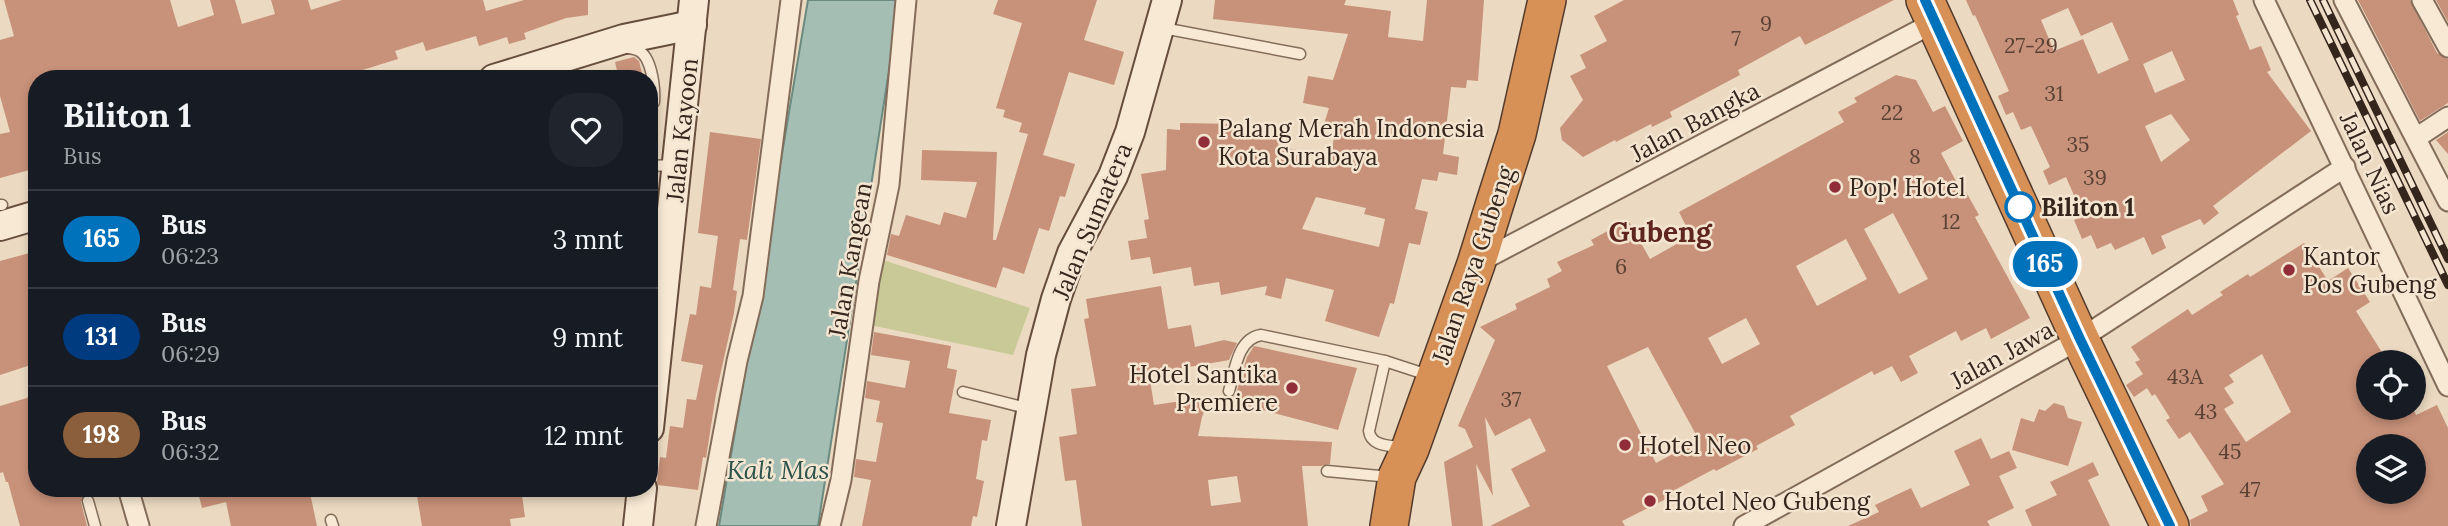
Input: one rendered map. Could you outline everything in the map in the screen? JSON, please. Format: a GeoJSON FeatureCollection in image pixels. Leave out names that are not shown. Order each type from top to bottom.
{"type":"FeatureCollection","features":[{"type":"Feature","properties":{"kind":"highway","name":"Jalan Raya Gubeng"},"geometry":{"type":"LineString","coordinates":[[1389,526],[1404,463],[1476,264],[1517,134],[1547,0]]}},
{"type":"Feature","properties":{"kind":"highway"},"geometry":{"type":"LineString","coordinates":[[1930,11],[2080,339],[2170,526]]}},
{"type":"Feature","properties":{"kind":"street"},"geometry":{"type":"LineString","coordinates":[[706,526],[737,360],[753,296],[791,0]]}},
{"type":"Feature","properties":{"kind":"street","name":"Jalan Kangean"},"geometry":{"type":"LineString","coordinates":[[830,526],[841,480],[869,281],[889,185],[906,0]]}},
{"type":"Feature","properties":{"kind":"street","name":"Jalan Sumatera"},"geometry":{"type":"LineString","coordinates":[[1011,526],[1041,355],[1056,299],[1072,253],[1113,176],[1130,132],[1167,0]]}},
{"type":"Feature","properties":{"kind":"street","name":"Jalan Nias"},"geometry":{"type":"LineString","coordinates":[[2264,0],[2448,386]]}},
{"type":"Feature","properties":{"kind":"street"},"geometry":{"type":"LineString","coordinates":[[2344,0],[2448,201]]}},
{"type":"Feature","properties":{"kind":"street"},"geometry":{"type":"LineString","coordinates":[[2421,0],[2448,47]]}},
{"type":"Feature","properties":{"kind":"street","name":"Jalan Bangka"},"geometry":{"type":"LineString","coordinates":[[1476,264],[1930,11]]}},
{"type":"Feature","properties":{"kind":"street"},"geometry":{"type":"LineString","coordinates":[[541,70],[625,42],[693,12]]}},
{"type":"Feature","properties":{"kind":"street","name":"Jalan Kayoon"},"geometry":{"type":"LineString","coordinates":[[658,308],[679,165],[665,104],[693,12]]}},
{"type":"Feature","properties":{"kind":"street"},"geometry":{"type":"LineString","coordinates":[[2416,138],[2448,117]]}},
{"type":"Feature","properties":{"kind":"street","name":"Jalan Jawa"},"geometry":{"type":"LineString","coordinates":[[1744,526],[2080,339],[2345,167]]}},
{"type":"Feature","properties":{"kind":"street"},"geometry":{"type":"LineString","coordinates":[[1,212],[28,214]]}},
{"type":"Feature","properties":{"kind":"street"},"geometry":{"type":"LineString","coordinates":[[131,497],[139,526]]}},
{"type":"Feature","properties":{"kind":"street"},"geometry":{"type":"LineString","coordinates":[[638,526],[641,497]]}},
{"type":"Feature","properties":{"kind":"lane"},"geometry":{"type":"LineString","coordinates":[[1160,28],[1300,54]]}},
{"type":"Feature","properties":{"kind":"lane"},"geometry":{"type":"LineString","coordinates":[[625,42],[629,50],[639,51],[649,70]]}},
{"type":"Feature","properties":{"kind":"lane"},"geometry":{"type":"LineString","coordinates":[[658,166],[679,165]]}},
{"type":"Feature","properties":{"kind":"lane"},"geometry":{"type":"LineString","coordinates":[[1229,391],[1242,347],[1251,337],[1261,335],[1385,361],[1434,377]]}},
{"type":"Feature","properties":{"kind":"lane"},"geometry":{"type":"LineString","coordinates":[[1385,361],[1369,431],[1370,438],[1404,463]]}},
{"type":"Feature","properties":{"kind":"lane"},"geometry":{"type":"LineString","coordinates":[[963,392],[1032,409]]}},
{"type":"Feature","properties":{"kind":"lane"},"geometry":{"type":"LineString","coordinates":[[1327,471],[1404,463]]}},
{"type":"Feature","properties":{"kind":"lane"},"geometry":{"type":"LineString","coordinates":[[88,501],[96,526]]}},
{"type":"Feature","properties":{"kind":"green space"},"geometry":{"type":"Polygon","coordinates":[[[877,258],[1030,308],[1013,355],[870,325],[877,258]]]}},
{"type":"Feature","properties":{"kind":"water","name":"Kali Mas"},"geometry":{"type":"Polygon","coordinates":[[[808,0],[900,0],[818,526],[719,526],[808,0]]]}},
{"type":"Feature","properties":{"kind":"building"},"geometry":{"type":"Polygon","coordinates":[[[4,0],[170,0],[178,27],[214,15],[210,0],[235,0],[242,24],[275,14],[271,0],[308,0],[311,10],[342,0],[483,0],[486,11],[524,0],[588,0],[588,15],[566,18],[524,33],[526,39],[509,44],[507,37],[479,46],[476,36],[426,51],[423,42],[395,51],[398,59],[362,70],[28,70],[28,170],[0,178],[0,134],[10,132],[0,96],[0,40],[14,36],[4,0]]]}},
{"type":"Feature","properties":{"kind":"building"},"geometry":{"type":"Polygon","coordinates":[[[998,0],[1097,0],[1084,40],[1124,52],[1114,85],[1069,72],[1043,155],[1075,164],[1065,197],[1060,196],[1049,231],[1039,228],[1024,274],[1003,267],[996,288],[887,255],[891,234],[899,236],[906,215],[940,225],[944,212],[966,218],[977,182],[921,180],[922,150],[997,152],[993,240],[996,240],[1028,134],[1019,132],[1022,123],[1003,117],[1005,110],[996,108],[1022,23],[993,14],[998,0]]]}},
{"type":"Feature","properties":{"kind":"building"},"geometry":{"type":"Polygon","coordinates":[[[1215,0],[1346,0],[1344,5],[1391,11],[1388,37],[1423,41],[1427,0],[1484,0],[1478,81],[1467,80],[1466,88],[1451,87],[1443,154],[1459,157],[1457,175],[1439,172],[1437,181],[1422,179],[1415,209],[1428,212],[1420,245],[1409,243],[1394,304],[1390,303],[1379,337],[1325,321],[1334,290],[1286,278],[1281,299],[1265,295],[1267,286],[1221,295],[1219,282],[1194,286],[1191,267],[1153,274],[1150,257],[1131,260],[1128,241],[1147,238],[1144,220],[1149,219],[1141,174],[1166,170],[1167,129],[1180,130],[1180,123],[1237,124],[1280,137],[1278,146],[1301,151],[1299,161],[1329,168],[1336,125],[1324,124],[1329,108],[1303,103],[1308,76],[1333,80],[1348,34],[1213,19],[1215,0]],[[1316,197],[1302,229],[1379,247],[1385,219],[1364,214],[1366,208],[1316,197]]]}},
{"type":"Feature","properties":{"kind":"building"},"geometry":{"type":"Polygon","coordinates":[[[1624,0],[1894,0],[1805,45],[1800,36],[1738,70],[1740,75],[1670,112],[1672,117],[1652,127],[1651,124],[1616,142],[1615,140],[1583,157],[1562,140],[1560,128],[1583,100],[1570,76],[1586,68],[1580,55],[1607,41],[1594,16],[1624,0]]]}},
{"type":"Feature","properties":{"kind":"building"},"geometry":{"type":"Polygon","coordinates":[[[1966,0],[2233,0],[2239,15],[2236,16],[2250,50],[2261,46],[2271,70],[2267,72],[2311,131],[2213,206],[2219,213],[2204,225],[2200,219],[2161,236],[2166,248],[2152,255],[2144,237],[2115,250],[2111,243],[2097,249],[2091,235],[2082,239],[2074,220],[2083,216],[2066,177],[2049,185],[2043,171],[2050,167],[2031,126],[2021,130],[2013,112],[2006,115],[1998,96],[2009,91],[1975,15],[1973,16],[1966,0]],[[2068,8],[2041,20],[2054,51],[2083,39],[2098,74],[2129,60],[2112,22],[2081,36],[2068,8]],[[2172,51],[2143,64],[2155,93],[2185,80],[2172,51]],[[2171,114],[2145,126],[2161,162],[2190,140],[2171,114]]]}},
{"type":"Feature","properties":{"kind":"building"},"geometry":{"type":"Polygon","coordinates":[[[2358,0],[2410,0],[2437,53],[2448,59],[2448,103],[2420,121],[2358,0]]]}},
{"type":"Feature","properties":{"kind":"building"},"geometry":{"type":"Polygon","coordinates":[[[2436,0],[2448,0],[2448,22],[2436,0]]]}},
{"type":"Feature","properties":{"kind":"building"},"geometry":{"type":"Polygon","coordinates":[[[634,57],[639,61],[641,70],[617,70],[615,62],[634,57]]]}},
{"type":"Feature","properties":{"kind":"building"},"geometry":{"type":"Polygon","coordinates":[[[1896,75],[1916,80],[1933,112],[1945,106],[1963,141],[1941,153],[1958,185],[1961,183],[1979,215],[1975,217],[2030,318],[1991,339],[1986,328],[1961,341],[1956,331],[1909,356],[1918,373],[1901,382],[1892,366],[1874,375],[1872,371],[1790,416],[1795,425],[1756,446],[1758,449],[1716,471],[1714,469],[1671,492],[1672,496],[1622,521],[1625,526],[1490,526],[1530,506],[1511,469],[1546,451],[1530,418],[1495,436],[1485,417],[1493,496],[1476,464],[1483,526],[1452,526],[1444,462],[1473,447],[1465,429],[1458,426],[1495,340],[1480,327],[1517,309],[1515,304],[1550,287],[1547,279],[1562,271],[1557,262],[1594,245],[1591,240],[1628,220],[1650,259],[1691,236],[1679,212],[1844,122],[1838,112],[1857,102],[1854,98],[1896,75]],[[1893,213],[1864,229],[1899,294],[1928,279],[1893,213]],[[1846,239],[1796,266],[1817,306],[1867,279],[1846,239]],[[1746,318],[1708,338],[1722,364],[1760,344],[1746,318]],[[1648,347],[1607,366],[1656,463],[1699,440],[1648,347]]]}},
{"type":"Feature","properties":{"kind":"building"},"geometry":{"type":"Polygon","coordinates":[[[710,132],[761,139],[747,240],[740,239],[733,290],[737,291],[734,313],[698,490],[658,485],[658,473],[660,457],[666,458],[670,426],[683,428],[687,399],[696,400],[703,365],[681,361],[690,314],[696,315],[700,286],[711,288],[718,236],[698,233],[710,132]]]}},
{"type":"Feature","properties":{"kind":"building"},"geometry":{"type":"Polygon","coordinates":[[[2448,132],[2448,154],[2436,140],[2448,132]]]}},
{"type":"Feature","properties":{"kind":"building"},"geometry":{"type":"Polygon","coordinates":[[[2304,243],[2328,281],[2348,268],[2370,302],[2356,311],[2380,350],[2356,350],[2356,420],[2426,420],[2426,410],[2437,405],[2448,428],[2448,526],[2191,526],[2190,520],[2208,511],[2201,496],[2224,484],[2190,432],[2179,439],[2166,420],[2170,418],[2155,394],[2152,396],[2147,388],[2134,397],[2126,385],[2143,374],[2135,362],[2140,360],[2131,347],[2188,309],[2192,315],[2223,295],[2220,292],[2248,274],[2250,277],[2304,243]],[[2262,354],[2229,375],[2234,382],[2224,388],[2234,403],[2224,409],[2246,442],[2291,412],[2262,354]]]}},
{"type":"Feature","properties":{"kind":"building"},"geometry":{"type":"Polygon","coordinates":[[[28,253],[28,366],[0,375],[0,261],[28,253]]]}},
{"type":"Feature","properties":{"kind":"building"},"geometry":{"type":"Polygon","coordinates":[[[1161,286],[1168,329],[1191,325],[1195,347],[1224,340],[1237,343],[1229,360],[1149,374],[1154,405],[1210,397],[1198,436],[1332,442],[1330,464],[1302,466],[1308,526],[1082,526],[1076,480],[1065,481],[1059,437],[1077,434],[1071,389],[1096,386],[1084,319],[1089,318],[1086,299],[1161,286]],[[1237,476],[1208,480],[1211,506],[1241,502],[1237,476]]]}},
{"type":"Feature","properties":{"kind":"building"},"geometry":{"type":"Polygon","coordinates":[[[874,332],[951,346],[947,368],[957,370],[949,413],[991,420],[987,441],[982,440],[976,479],[984,481],[977,517],[973,516],[971,526],[862,526],[871,480],[854,477],[856,459],[876,462],[883,423],[876,422],[880,401],[865,398],[867,381],[905,388],[910,361],[871,355],[874,332]]]}},
{"type":"Feature","properties":{"kind":"building","name":"Hotel Santika Premiere"},"geometry":{"type":"Polygon","coordinates":[[[1254,346],[1357,368],[1338,430],[1229,401],[1236,394],[1247,357],[1254,346]]]}},
{"type":"Feature","properties":{"kind":"building"},"geometry":{"type":"Polygon","coordinates":[[[28,398],[28,497],[84,497],[81,502],[87,526],[20,526],[8,482],[3,472],[0,473],[0,406],[28,398]]]}},
{"type":"Feature","properties":{"kind":"building"},"geometry":{"type":"Polygon","coordinates":[[[2054,403],[2064,406],[2068,418],[2082,422],[2068,466],[2012,450],[2021,418],[2034,422],[2039,409],[2045,411],[2054,403]]]}},
{"type":"Feature","properties":{"kind":"building"},"geometry":{"type":"Polygon","coordinates":[[[1981,438],[1991,459],[2009,451],[2017,468],[1999,476],[2014,508],[1987,521],[1990,526],[1848,526],[1879,512],[1875,505],[1911,488],[1921,508],[1970,485],[1954,451],[1981,438]]]}},
{"type":"Feature","properties":{"kind":"building"},"geometry":{"type":"Polygon","coordinates":[[[2093,462],[2099,475],[2088,480],[2110,526],[2032,526],[2025,510],[2057,495],[2050,482],[2093,462]]]}},
{"type":"Feature","properties":{"kind":"building"},"geometry":{"type":"Polygon","coordinates":[[[199,497],[311,497],[317,526],[231,526],[226,502],[202,508],[199,497]]]}},
{"type":"Feature","properties":{"kind":"building"},"geometry":{"type":"Polygon","coordinates":[[[417,497],[522,497],[525,517],[510,519],[511,526],[422,526],[417,497]]]}},
{"type":"Feature","properties":{"kind":"railway"},"geometry":{"type":"LineString","coordinates":[[2310,0],[2448,285]]}},
{"type":"Feature","properties":{"kind":"railway"},"geometry":{"type":"LineString","coordinates":[[2323,0],[2448,259]]}},
{"type":"Feature","properties":{"kind":"bus line","name":"165"},"geometry":{"type":"LineString","coordinates":[[1925,0],[2080,339],[2170,526]]}},
{"type":"Feature","properties":{"kind":"place","name":"Palang Merah Indonesia Kota Surabaya"},"geometry":{"type":"Point","coordinates":[1204,142]}},
{"type":"Feature","properties":{"kind":"place","name":"Pop! Hotel"},"geometry":{"type":"Point","coordinates":[1835,187]}},
{"type":"Feature","properties":{"kind":"place","name":"Biliton 1"},"geometry":{"type":"Point","coordinates":[2020,207]}},
{"type":"Feature","properties":{"kind":"place","name":"Kantor Pos Gubeng"},"geometry":{"type":"Point","coordinates":[2289,270]}},
{"type":"Feature","properties":{"kind":"place","name":"Hotel Santika Premiere"},"geometry":{"type":"Point","coordinates":[1292,388]}},
{"type":"Feature","properties":{"kind":"place","name":"Hotel Neo"},"geometry":{"type":"Point","coordinates":[1625,445]}},
{"type":"Feature","properties":{"kind":"place","name":"Hotel Neo Gubeng"},"geometry":{"type":"Point","coordinates":[1650,501]}},
{"type":"Feature","properties":{"kind":"district","name":"Gubeng"},"geometry":{"type":"Point","coordinates":[1660,232]}}]}
